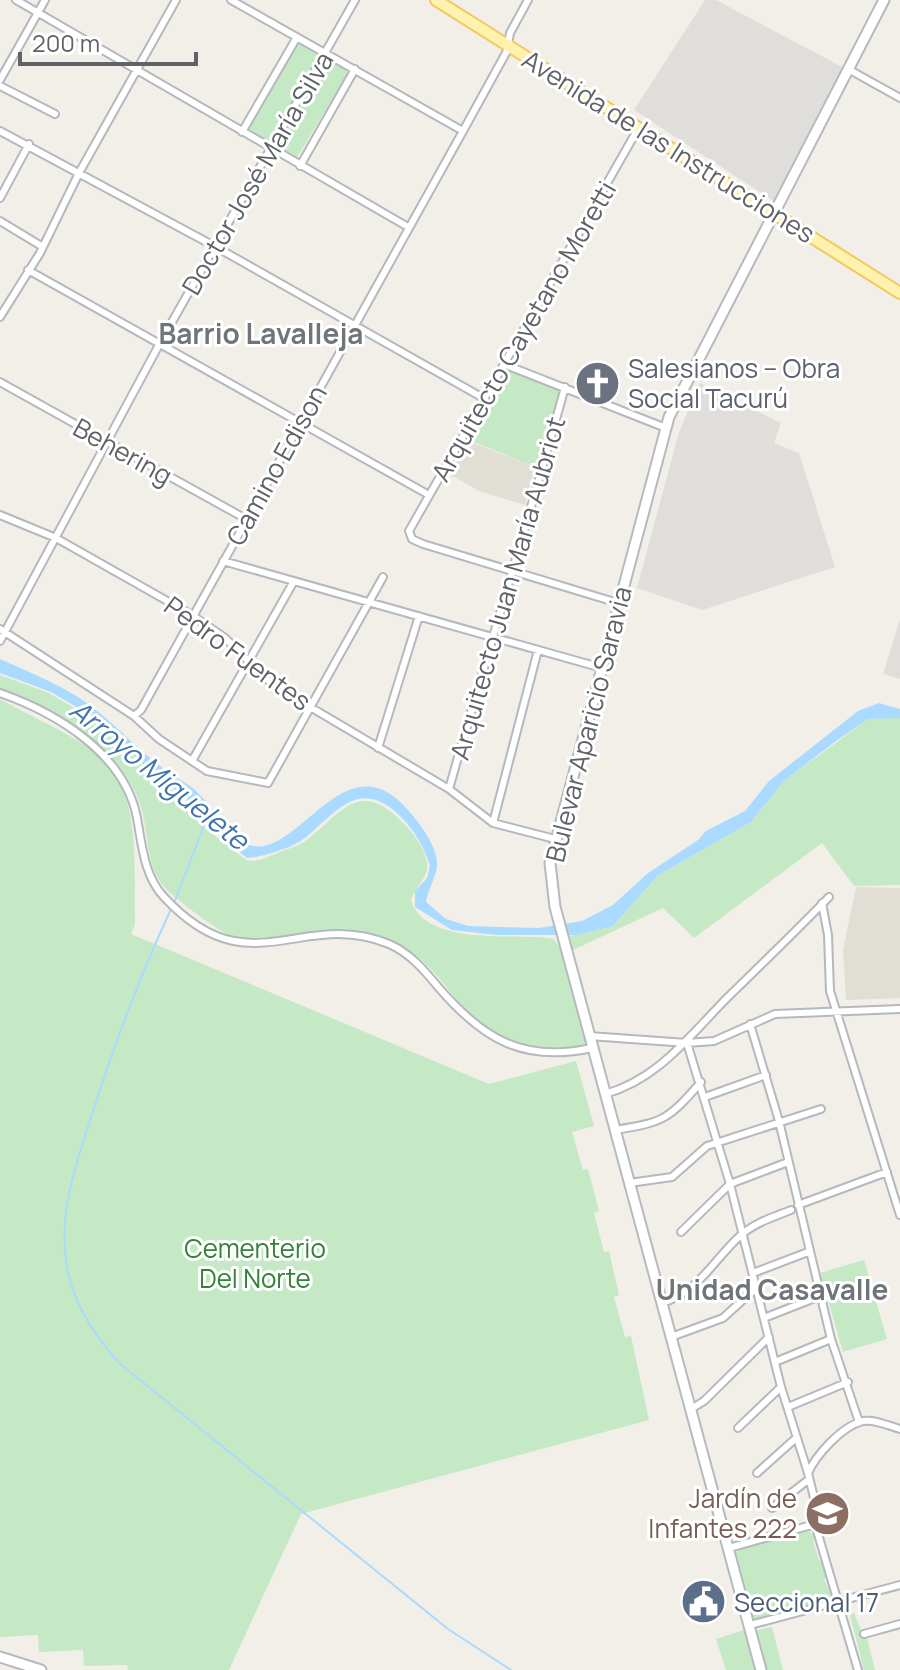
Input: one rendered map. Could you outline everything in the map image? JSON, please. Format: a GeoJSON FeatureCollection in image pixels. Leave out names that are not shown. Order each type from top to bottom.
{"type":"FeatureCollection","features":[{"type":"Feature","properties":{"kind":"main road","name":"Avenida de las Instrucciones"},"geometry":{"type":"LineString","coordinates":[[436,0],[774,210],[900,293]]}},
{"type":"Feature","properties":{"kind":"street"},"geometry":{"type":"LineString","coordinates":[[16,0],[136,73],[408,227]]}},
{"type":"Feature","properties":{"kind":"street"},"geometry":{"type":"LineString","coordinates":[[45,0],[0,83],[55,114]]}},
{"type":"Feature","properties":{"kind":"street"},"geometry":{"type":"LineString","coordinates":[[0,317],[43,247],[79,173],[176,0]]}},
{"type":"Feature","properties":{"kind":"street"},"geometry":{"type":"LineString","coordinates":[[231,0],[463,131]]}},
{"type":"Feature","properties":{"kind":"street","name":"Doctor José María Silva"},"geometry":{"type":"LineString","coordinates":[[0,641],[2,631],[56,538],[160,343],[355,0]]}},
{"type":"Feature","properties":{"kind":"street","name":"Camino Edison"},"geometry":{"type":"LineString","coordinates":[[134,716],[141,710],[463,131],[507,51],[507,44],[528,0]]}},
{"type":"Feature","properties":{"kind":"street","name":"Bulevar Aparicio Saravia"},"geometry":{"type":"LineString","coordinates":[[761,1670],[564,943],[550,877],[555,839],[666,428],[677,399],[884,0]]}},
{"type":"Feature","properties":{"kind":"street","name":"Doctor José María Silva"},"geometry":{"type":"LineString","coordinates":[[242,132],[297,37]]}},
{"type":"Feature","properties":{"kind":"street"},"geometry":{"type":"LineString","coordinates":[[300,166],[355,69]]}},
{"type":"Feature","properties":{"kind":"street"},"geometry":{"type":"LineString","coordinates":[[848,69],[900,98]]}},
{"type":"Feature","properties":{"kind":"street","name":"Arquitecto Cayetano Moretti"},"geometry":{"type":"LineString","coordinates":[[515,570],[423,544],[410,536],[410,526],[506,365],[639,127]]}},
{"type":"Feature","properties":{"kind":"street"},"geometry":{"type":"LineString","coordinates":[[0,131],[216,247],[485,399]]}},
{"type":"Feature","properties":{"kind":"street"},"geometry":{"type":"LineString","coordinates":[[0,198],[29,144]]}},
{"type":"Feature","properties":{"kind":"street"},"geometry":{"type":"LineString","coordinates":[[0,221],[43,247]]}},
{"type":"Feature","properties":{"kind":"street"},"geometry":{"type":"LineString","coordinates":[[28,270],[429,495]]}},
{"type":"Feature","properties":{"kind":"street"},"geometry":{"type":"LineString","coordinates":[[506,365],[666,428]]}},
{"type":"Feature","properties":{"kind":"street","name":"Behering"},"geometry":{"type":"LineString","coordinates":[[0,382],[246,519]]}},
{"type":"Feature","properties":{"kind":"street","name":"Arquitecto Juan María Aubriot"},"geometry":{"type":"LineString","coordinates":[[449,789],[492,637],[515,570],[565,387]]}},
{"type":"Feature","properties":{"kind":"street","name":"Pedro Fuentes"},"geometry":{"type":"LineString","coordinates":[[0,515],[56,538],[192,615],[219,633],[273,685],[449,789],[493,823],[555,839]]}},
{"type":"Feature","properties":{"kind":"street"},"geometry":{"type":"LineString","coordinates":[[223,561],[602,668]]}},
{"type":"Feature","properties":{"kind":"street"},"geometry":{"type":"LineString","coordinates":[[515,570],[618,603]]}},
{"type":"Feature","properties":{"kind":"street"},"geometry":{"type":"LineString","coordinates":[[2,631],[134,716],[159,739],[192,761],[215,774],[268,783],[383,577]]}},
{"type":"Feature","properties":{"kind":"street"},"geometry":{"type":"LineString","coordinates":[[192,761],[294,581]]}},
{"type":"Feature","properties":{"kind":"street"},"geometry":{"type":"LineString","coordinates":[[378,748],[419,616]]}},
{"type":"Feature","properties":{"kind":"street"},"geometry":{"type":"LineString","coordinates":[[493,823],[538,650]]}},
{"type":"Feature","properties":{"kind":"street"},"geometry":{"type":"LineString","coordinates":[[0,693],[89,740],[111,762],[131,798],[144,858],[163,897],[212,934],[245,945],[334,932],[369,937],[411,958],[463,1015],[498,1041],[535,1051],[592,1048]]}},
{"type":"Feature","properties":{"kind":"street"},"geometry":{"type":"LineString","coordinates":[[605,1094],[640,1081],[687,1043],[720,1005],[829,897]]}},
{"type":"Feature","properties":{"kind":"street"},"geometry":{"type":"LineString","coordinates":[[822,903],[828,935],[830,991],[900,1215]]}},
{"type":"Feature","properties":{"kind":"street"},"geometry":{"type":"LineString","coordinates":[[589,1036],[687,1043],[721,1039],[750,1024],[793,1011],[900,1009]]}},
{"type":"Feature","properties":{"kind":"street"},"geometry":{"type":"LineString","coordinates":[[750,1024],[779,1121],[795,1207],[831,1339],[859,1422]]}},
{"type":"Feature","properties":{"kind":"street"},"geometry":{"type":"LineString","coordinates":[[687,1043],[730,1184],[781,1387],[817,1510],[815,1524],[858,1670]]}},
{"type":"Feature","properties":{"kind":"street"},"geometry":{"type":"LineString","coordinates":[[705,1097],[766,1075]]}},
{"type":"Feature","properties":{"kind":"street"},"geometry":{"type":"LineString","coordinates":[[615,1130],[657,1123],[669,1117],[701,1082]]}},
{"type":"Feature","properties":{"kind":"street"},"geometry":{"type":"LineString","coordinates":[[629,1183],[672,1177],[707,1146],[821,1109]]}},
{"type":"Feature","properties":{"kind":"street"},"geometry":{"type":"LineString","coordinates":[[681,1232],[730,1184],[788,1162]]}},
{"type":"Feature","properties":{"kind":"street"},"geometry":{"type":"LineString","coordinates":[[662,1303],[687,1294],[742,1234],[758,1222],[887,1172]]}},
{"type":"Feature","properties":{"kind":"street"},"geometry":{"type":"LineString","coordinates":[[753,1273],[808,1252]]}},
{"type":"Feature","properties":{"kind":"street"},"geometry":{"type":"LineString","coordinates":[[671,1337],[723,1318],[757,1287]]}},
{"type":"Feature","properties":{"kind":"street"},"geometry":{"type":"LineString","coordinates":[[764,1318],[820,1296]]}},
{"type":"Feature","properties":{"kind":"street"},"geometry":{"type":"LineString","coordinates":[[691,1409],[704,1401],[769,1337]]}},
{"type":"Feature","properties":{"kind":"street"},"geometry":{"type":"LineString","coordinates":[[775,1362],[831,1339]]}},
{"type":"Feature","properties":{"kind":"street"},"geometry":{"type":"LineString","coordinates":[[788,1407],[848,1382]]}},
{"type":"Feature","properties":{"kind":"street"},"geometry":{"type":"LineString","coordinates":[[738,1428],[781,1387]]}},
{"type":"Feature","properties":{"kind":"street"},"geometry":{"type":"LineString","coordinates":[[772,1508],[808,1476],[829,1445],[859,1422],[873,1421],[900,1429]]}},
{"type":"Feature","properties":{"kind":"street"},"geometry":{"type":"LineString","coordinates":[[757,1473],[796,1438]]}},
{"type":"Feature","properties":{"kind":"street"},"geometry":{"type":"LineString","coordinates":[[729,1548],[815,1524]]}},
{"type":"Feature","properties":{"kind":"street"},"geometry":{"type":"LineString","coordinates":[[750,1625],[900,1585]]}},
{"type":"Feature","properties":{"kind":"street"},"geometry":{"type":"LineString","coordinates":[[864,1634],[900,1624]]}},
{"type":"Feature","properties":{"kind":"street"},"geometry":{"type":"LineString","coordinates":[[0,1657],[41,1670]]}},
{"type":"Feature","properties":{"kind":"shaded area"},"geometry":{"type":"Polygon","coordinates":[[[705,0],[716,0],[846,69],[775,202],[634,110],[705,0]]]}},
{"type":"Feature","properties":{"kind":"shaded area"},"geometry":{"type":"Polygon","coordinates":[[[700,383],[781,423],[774,443],[799,453],[835,567],[702,610],[637,588],[679,432],[700,383]]]}},
{"type":"Feature","properties":{"kind":"shaded area"},"geometry":{"type":"Polygon","coordinates":[[[469,441],[535,467],[525,505],[479,491],[449,474],[469,441]]]}},
{"type":"Feature","properties":{"kind":"shaded area"},"geometry":{"type":"Polygon","coordinates":[[[900,619],[900,679],[883,674],[900,619]]]}},
{"type":"Feature","properties":{"kind":"shaded area"},"geometry":{"type":"Polygon","coordinates":[[[856,887],[900,888],[900,998],[846,1000],[843,950],[856,887]]]}},
{"type":"Feature","properties":{"kind":"green space"},"geometry":{"type":"Polygon","coordinates":[[[301,43],[317,51],[317,60],[268,143],[248,132],[249,126],[296,44],[301,43]]]}},
{"type":"Feature","properties":{"kind":"green space"},"geometry":{"type":"Polygon","coordinates":[[[331,59],[346,68],[347,75],[296,159],[280,150],[278,143],[324,63],[331,59]]]}},
{"type":"Feature","properties":{"kind":"green space"},"geometry":{"type":"Polygon","coordinates":[[[512,370],[556,387],[560,392],[538,468],[467,439],[504,374],[512,370]]]}},
{"type":"Feature","properties":{"kind":"green space"},"geometry":{"type":"Polygon","coordinates":[[[0,675],[49,693],[84,714],[182,799],[201,825],[246,860],[260,860],[301,844],[349,806],[372,802],[385,808],[411,832],[425,853],[425,875],[411,901],[420,916],[435,926],[454,932],[554,939],[563,954],[586,1043],[564,1047],[522,1045],[499,1037],[480,1024],[419,958],[371,934],[334,930],[254,945],[222,931],[160,882],[152,863],[142,811],[133,787],[120,767],[104,750],[65,722],[0,689],[0,675]]]}},
{"type":"Feature","properties":{"kind":"green space","name":"Cementerio Del Norte"},"geometry":{"type":"Polygon","coordinates":[[[0,699],[81,743],[102,758],[115,774],[124,793],[133,836],[135,924],[131,934],[489,1084],[576,1061],[594,1126],[572,1132],[583,1170],[588,1169],[599,1211],[594,1213],[604,1252],[609,1251],[619,1295],[614,1297],[625,1337],[631,1336],[649,1420],[301,1514],[229,1670],[128,1670],[127,1665],[84,1666],[83,1650],[39,1652],[38,1635],[0,1637],[0,699]]]}},
{"type":"Feature","properties":{"kind":"green space"},"geometry":{"type":"Polygon","coordinates":[[[900,718],[900,885],[854,886],[822,843],[694,938],[663,908],[573,950],[570,936],[613,926],[657,876],[751,822],[784,781],[868,719],[900,718]]]}},
{"type":"Feature","properties":{"kind":"green space"},"geometry":{"type":"Polygon","coordinates":[[[864,1260],[887,1339],[843,1352],[820,1273],[864,1260]]]}},
{"type":"Feature","properties":{"kind":"green space"},"geometry":{"type":"Polygon","coordinates":[[[807,1530],[818,1538],[813,1540],[819,1561],[824,1560],[828,1578],[824,1579],[833,1598],[752,1620],[735,1553],[740,1548],[807,1530]]]}},
{"type":"Feature","properties":{"kind":"green space"},"geometry":{"type":"Polygon","coordinates":[[[854,1613],[864,1638],[867,1638],[875,1670],[864,1670],[850,1615],[854,1613]]]}},
{"type":"Feature","properties":{"kind":"green space"},"geometry":{"type":"Polygon","coordinates":[[[772,1627],[783,1670],[766,1670],[755,1631],[772,1627]]]}},
{"type":"Feature","properties":{"kind":"green space"},"geometry":{"type":"Polygon","coordinates":[[[747,1629],[758,1670],[726,1670],[716,1639],[747,1629]]]}},
{"type":"Feature","properties":{"kind":"water","name":"Arroyo Miguelete"},"geometry":{"type":"Polygon","coordinates":[[[0,659],[85,702],[151,758],[195,790],[240,840],[259,846],[279,840],[338,795],[360,787],[383,790],[412,814],[435,852],[437,867],[426,902],[446,919],[468,926],[539,928],[582,921],[613,905],[648,873],[698,840],[706,831],[745,811],[769,781],[858,711],[879,703],[900,709],[900,718],[868,719],[836,741],[784,781],[751,822],[657,876],[613,926],[576,935],[497,935],[452,930],[415,907],[415,891],[427,878],[430,866],[413,831],[384,803],[359,799],[348,803],[299,842],[247,858],[205,825],[185,796],[157,777],[85,712],[51,692],[0,673],[0,659]]]}},
{"type":"Feature","properties":{"kind":"waterway","name":"Arroyo Miguelete"},"geometry":{"type":"LineString","coordinates":[[174,903],[205,823]]}},
{"type":"Feature","properties":{"kind":"waterway"},"geometry":{"type":"LineString","coordinates":[[171,909],[111,1057],[69,1192],[64,1236],[70,1280],[78,1303],[96,1334],[119,1363],[448,1629],[511,1670]]}},
{"type":"Feature","properties":{"kind":"place","name":"Salesianos – Obra Social Tacurú"},"geometry":{"type":"Point","coordinates":[597,383]}},
{"type":"Feature","properties":{"kind":"place","name":"Jardín de Infantes 222"},"geometry":{"type":"Point","coordinates":[828,1513]}},
{"type":"Feature","properties":{"kind":"place","name":"Seccional 17"},"geometry":{"type":"Point","coordinates":[703,1602]}},
{"type":"Feature","properties":{"kind":"district","name":"Barrio Lavalleja"},"geometry":{"type":"Point","coordinates":[261,333]}},
{"type":"Feature","properties":{"kind":"district","name":"Unidad Casavalle"},"geometry":{"type":"Point","coordinates":[772,1289]}}]}
